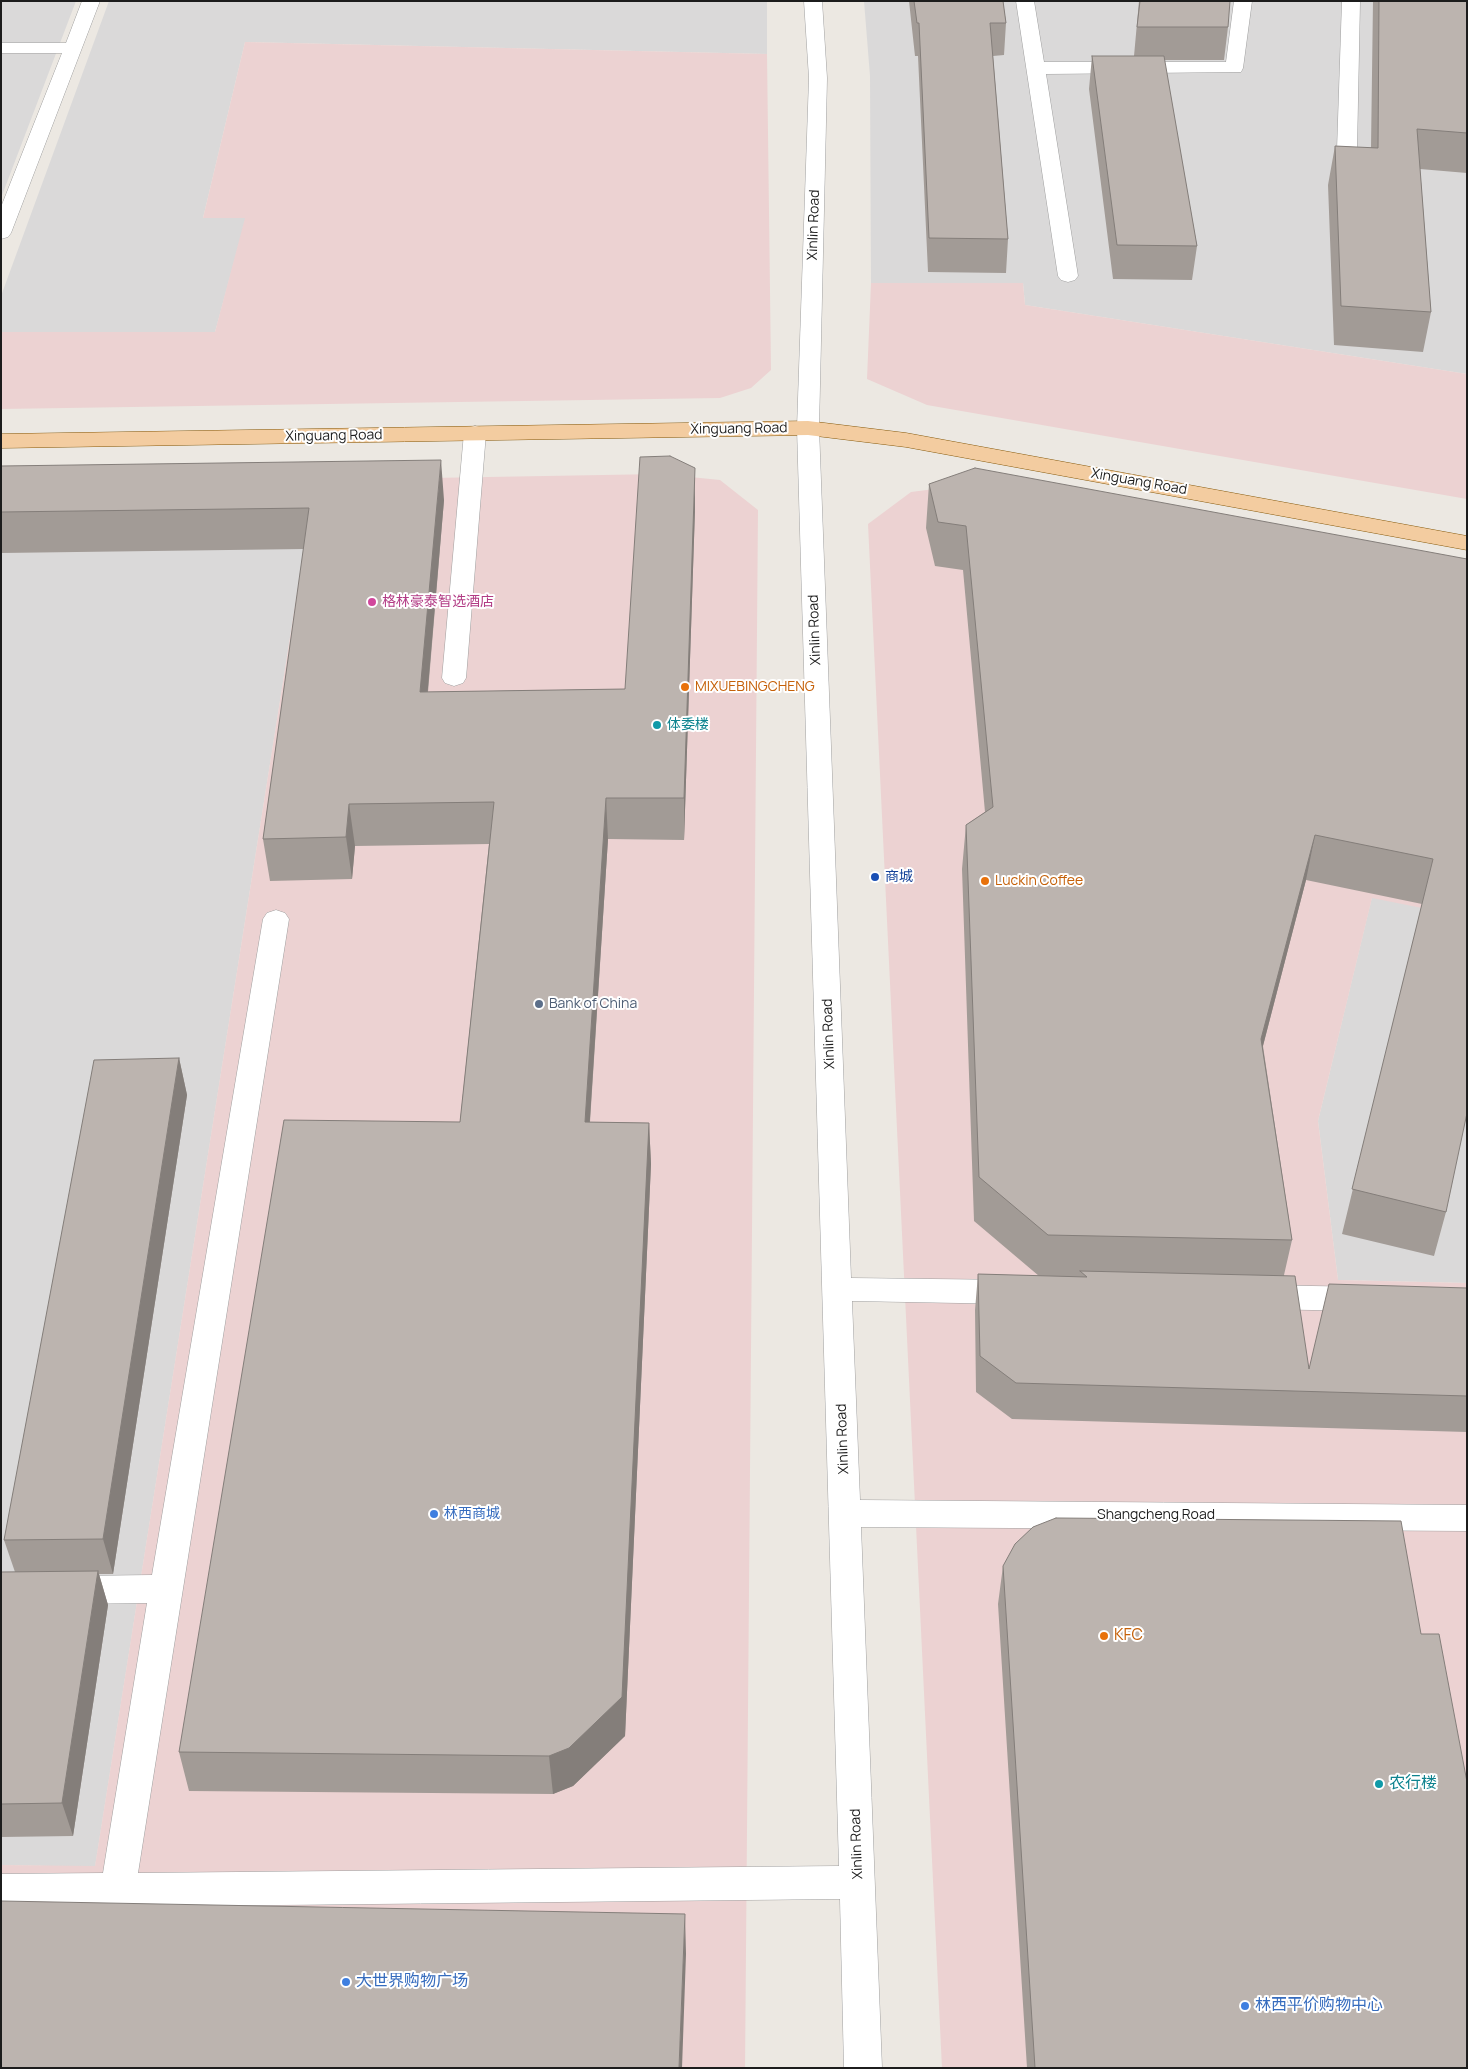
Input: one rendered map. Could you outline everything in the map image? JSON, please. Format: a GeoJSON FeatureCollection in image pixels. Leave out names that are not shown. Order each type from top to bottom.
{"type":"FeatureCollection","features":[{"type":"Feature","properties":{"kind":"main road","name":"Xinguang Road"},"geometry":{"type":"LineString","coordinates":[[1,441],[808,428],[906,440],[1467,542]]}},
{"type":"Feature","properties":{"kind":"street"},"geometry":{"type":"LineString","coordinates":[[1,233],[91,1]]}},
{"type":"Feature","properties":{"kind":"street","name":"Xinlin Road"},"geometry":{"type":"LineString","coordinates":[[813,1],[818,78],[808,428],[863,2068]]}},
{"type":"Feature","properties":{"kind":"street"},"geometry":{"type":"LineString","coordinates":[[1024,1],[1068,276]]}},
{"type":"Feature","properties":{"kind":"street"},"geometry":{"type":"LineString","coordinates":[[1034,68],[1234,68],[1243,1]]}},
{"type":"Feature","properties":{"kind":"street"},"geometry":{"type":"LineString","coordinates":[[1347,150],[1351,1]]}},
{"type":"Feature","properties":{"kind":"street"},"geometry":{"type":"LineString","coordinates":[[1,48],[73,48]]}},
{"type":"Feature","properties":{"kind":"street"},"geometry":{"type":"LineString","coordinates":[[454,678],[475,433]]}},
{"type":"Feature","properties":{"kind":"street"},"geometry":{"type":"LineString","coordinates":[[118,1890],[276,919]]}},
{"type":"Feature","properties":{"kind":"street"},"geometry":{"type":"LineString","coordinates":[[838,1289],[1037,1293]]}},
{"type":"Feature","properties":{"kind":"street"},"geometry":{"type":"LineString","coordinates":[[1237,1297],[1387,1300]]}},
{"type":"Feature","properties":{"kind":"street","name":"Shangcheng Road"},"geometry":{"type":"LineString","coordinates":[[845,1513],[1467,1518]]}},
{"type":"Feature","properties":{"kind":"street"},"geometry":{"type":"LineString","coordinates":[[1,1591],[166,1589]]}},
{"type":"Feature","properties":{"kind":"street"},"geometry":{"type":"LineString","coordinates":[[1,1891],[858,1882]]}},
{"type":"Feature","properties":{"kind":"shaded area"},"geometry":{"type":"Polygon","coordinates":[[[1,1],[76,1],[1,198],[1,1]]]}},
{"type":"Feature","properties":{"kind":"shaded area"},"geometry":{"type":"Polygon","coordinates":[[[109,1],[767,1],[767,54],[245,42],[203,218],[246,218],[215,332],[1,332],[1,296],[109,1]]]}},
{"type":"Feature","properties":{"kind":"shaded area"},"geometry":{"type":"Polygon","coordinates":[[[864,1],[1467,1],[1467,374],[1025,305],[1023,283],[871,283],[870,76],[864,1]]]}},
{"type":"Feature","properties":{"kind":"shaded area"},"geometry":{"type":"Polygon","coordinates":[[[245,42],[767,54],[771,370],[751,388],[720,398],[1,409],[1,332],[215,332],[245,218],[203,218],[245,42]]]}},
{"type":"Feature","properties":{"kind":"shaded area"},"geometry":{"type":"Polygon","coordinates":[[[871,283],[1023,283],[1025,305],[1467,374],[1467,499],[927,405],[867,379],[871,283]]]}},
{"type":"Feature","properties":{"kind":"shaded area"},"geometry":{"type":"Polygon","coordinates":[[[660,474],[720,480],[758,510],[745,2068],[1,2068],[1,1865],[95,1866],[315,480],[660,474]]]}},
{"type":"Feature","properties":{"kind":"shaded area"},"geometry":{"type":"Polygon","coordinates":[[[315,480],[95,1867],[1,1865],[1,485],[315,480]]]}},
{"type":"Feature","properties":{"kind":"shaded area"},"geometry":{"type":"Polygon","coordinates":[[[958,486],[1467,917],[1372,898],[1318,1121],[1338,1280],[1467,1283],[1467,2068],[942,2068],[868,524],[911,492],[958,486]]]}},
{"type":"Feature","properties":{"kind":"shaded area"},"geometry":{"type":"Polygon","coordinates":[[[1372,897],[1467,917],[1467,1283],[1338,1280],[1318,1121],[1372,897]]]}},
{"type":"Feature","properties":{"kind":"building"},"geometry":{"type":"Polygon","coordinates":[[[914,1],[1003,1],[1006,23],[990,23],[1008,239],[929,238],[919,23],[917,23],[914,1]]]}},
{"type":"Feature","properties":{"kind":"building"},"geometry":{"type":"Polygon","coordinates":[[[1140,1],[1230,1],[1228,27],[1137,27],[1140,1]]]}},
{"type":"Feature","properties":{"kind":"building"},"geometry":{"type":"Polygon","coordinates":[[[1379,1],[1467,1],[1467,133],[1417,129],[1431,312],[1341,306],[1335,146],[1378,148],[1379,1]]]}},
{"type":"Feature","properties":{"kind":"building"},"geometry":{"type":"Polygon","coordinates":[[[1092,56],[1164,56],[1197,246],[1117,245],[1092,56]]]}},
{"type":"Feature","properties":{"kind":"building"},"geometry":{"type":"Polygon","coordinates":[[[670,456],[695,468],[684,798],[606,798],[585,1122],[649,1123],[622,1697],[569,1748],[549,1756],[179,1752],[284,1120],[460,1122],[494,802],[349,804],[346,837],[263,839],[309,508],[1,512],[1,466],[441,460],[420,692],[625,689],[640,457],[670,456]]]}},
{"type":"Feature","properties":{"kind":"building"},"geometry":{"type":"Polygon","coordinates":[[[975,468],[1467,559],[1467,1113],[1446,1212],[1352,1189],[1433,859],[1315,835],[1261,1039],[1292,1240],[1048,1235],[979,1177],[966,825],[993,807],[966,526],[938,522],[929,484],[975,468]]]}},
{"type":"Feature","properties":{"kind":"building"},"geometry":{"type":"Polygon","coordinates":[[[179,1058],[103,1539],[4,1540],[94,1060],[179,1058]]]}},
{"type":"Feature","properties":{"kind":"building"},"geometry":{"type":"Polygon","coordinates":[[[1080,1271],[1295,1276],[1309,1369],[1329,1284],[1467,1288],[1467,1396],[1016,1383],[980,1356],[978,1274],[1087,1277],[1080,1271]]]}},
{"type":"Feature","properties":{"kind":"building"},"geometry":{"type":"Polygon","coordinates":[[[1056,1518],[1401,1521],[1421,1634],[1439,1634],[1467,1782],[1467,2068],[1035,2068],[1003,1566],[1015,1544],[1033,1527],[1056,1518]]]}},
{"type":"Feature","properties":{"kind":"building"},"geometry":{"type":"Polygon","coordinates":[[[98,1571],[62,1803],[1,1804],[1,1572],[98,1571]]]}},
{"type":"Feature","properties":{"kind":"building","name":"大世界购物广场"},"geometry":{"type":"Polygon","coordinates":[[[1,1901],[685,1914],[679,2068],[1,2068],[1,1901]]]}},
{"type":"Feature","properties":{"kind":"place","name":"格林豪泰智选酒店"},"geometry":{"type":"Point","coordinates":[372,602]}},
{"type":"Feature","properties":{"kind":"place","name":"MIXUEBINGCHENG"},"geometry":{"type":"Point","coordinates":[685,687]}},
{"type":"Feature","properties":{"kind":"place","name":"体委楼"},"geometry":{"type":"Point","coordinates":[657,725]}},
{"type":"Feature","properties":{"kind":"place","name":"商城"},"geometry":{"type":"Point","coordinates":[875,877]}},
{"type":"Feature","properties":{"kind":"place","name":"Luckin Coffee"},"geometry":{"type":"Point","coordinates":[985,881]}},
{"type":"Feature","properties":{"kind":"place","name":"Bank of China"},"geometry":{"type":"Point","coordinates":[539,1004]}},
{"type":"Feature","properties":{"kind":"place","name":"林西商城"},"geometry":{"type":"Point","coordinates":[434,1514]}},
{"type":"Feature","properties":{"kind":"place","name":"KFC"},"geometry":{"type":"Point","coordinates":[1104,1636]}},
{"type":"Feature","properties":{"kind":"place","name":"农行楼"},"geometry":{"type":"Point","coordinates":[1379,1784]}},
{"type":"Feature","properties":{"kind":"place","name":"大世界购物广场"},"geometry":{"type":"Point","coordinates":[346,1982]}},
{"type":"Feature","properties":{"kind":"place","name":"林西平价购物中心"},"geometry":{"type":"Point","coordinates":[1245,2006]}}]}
